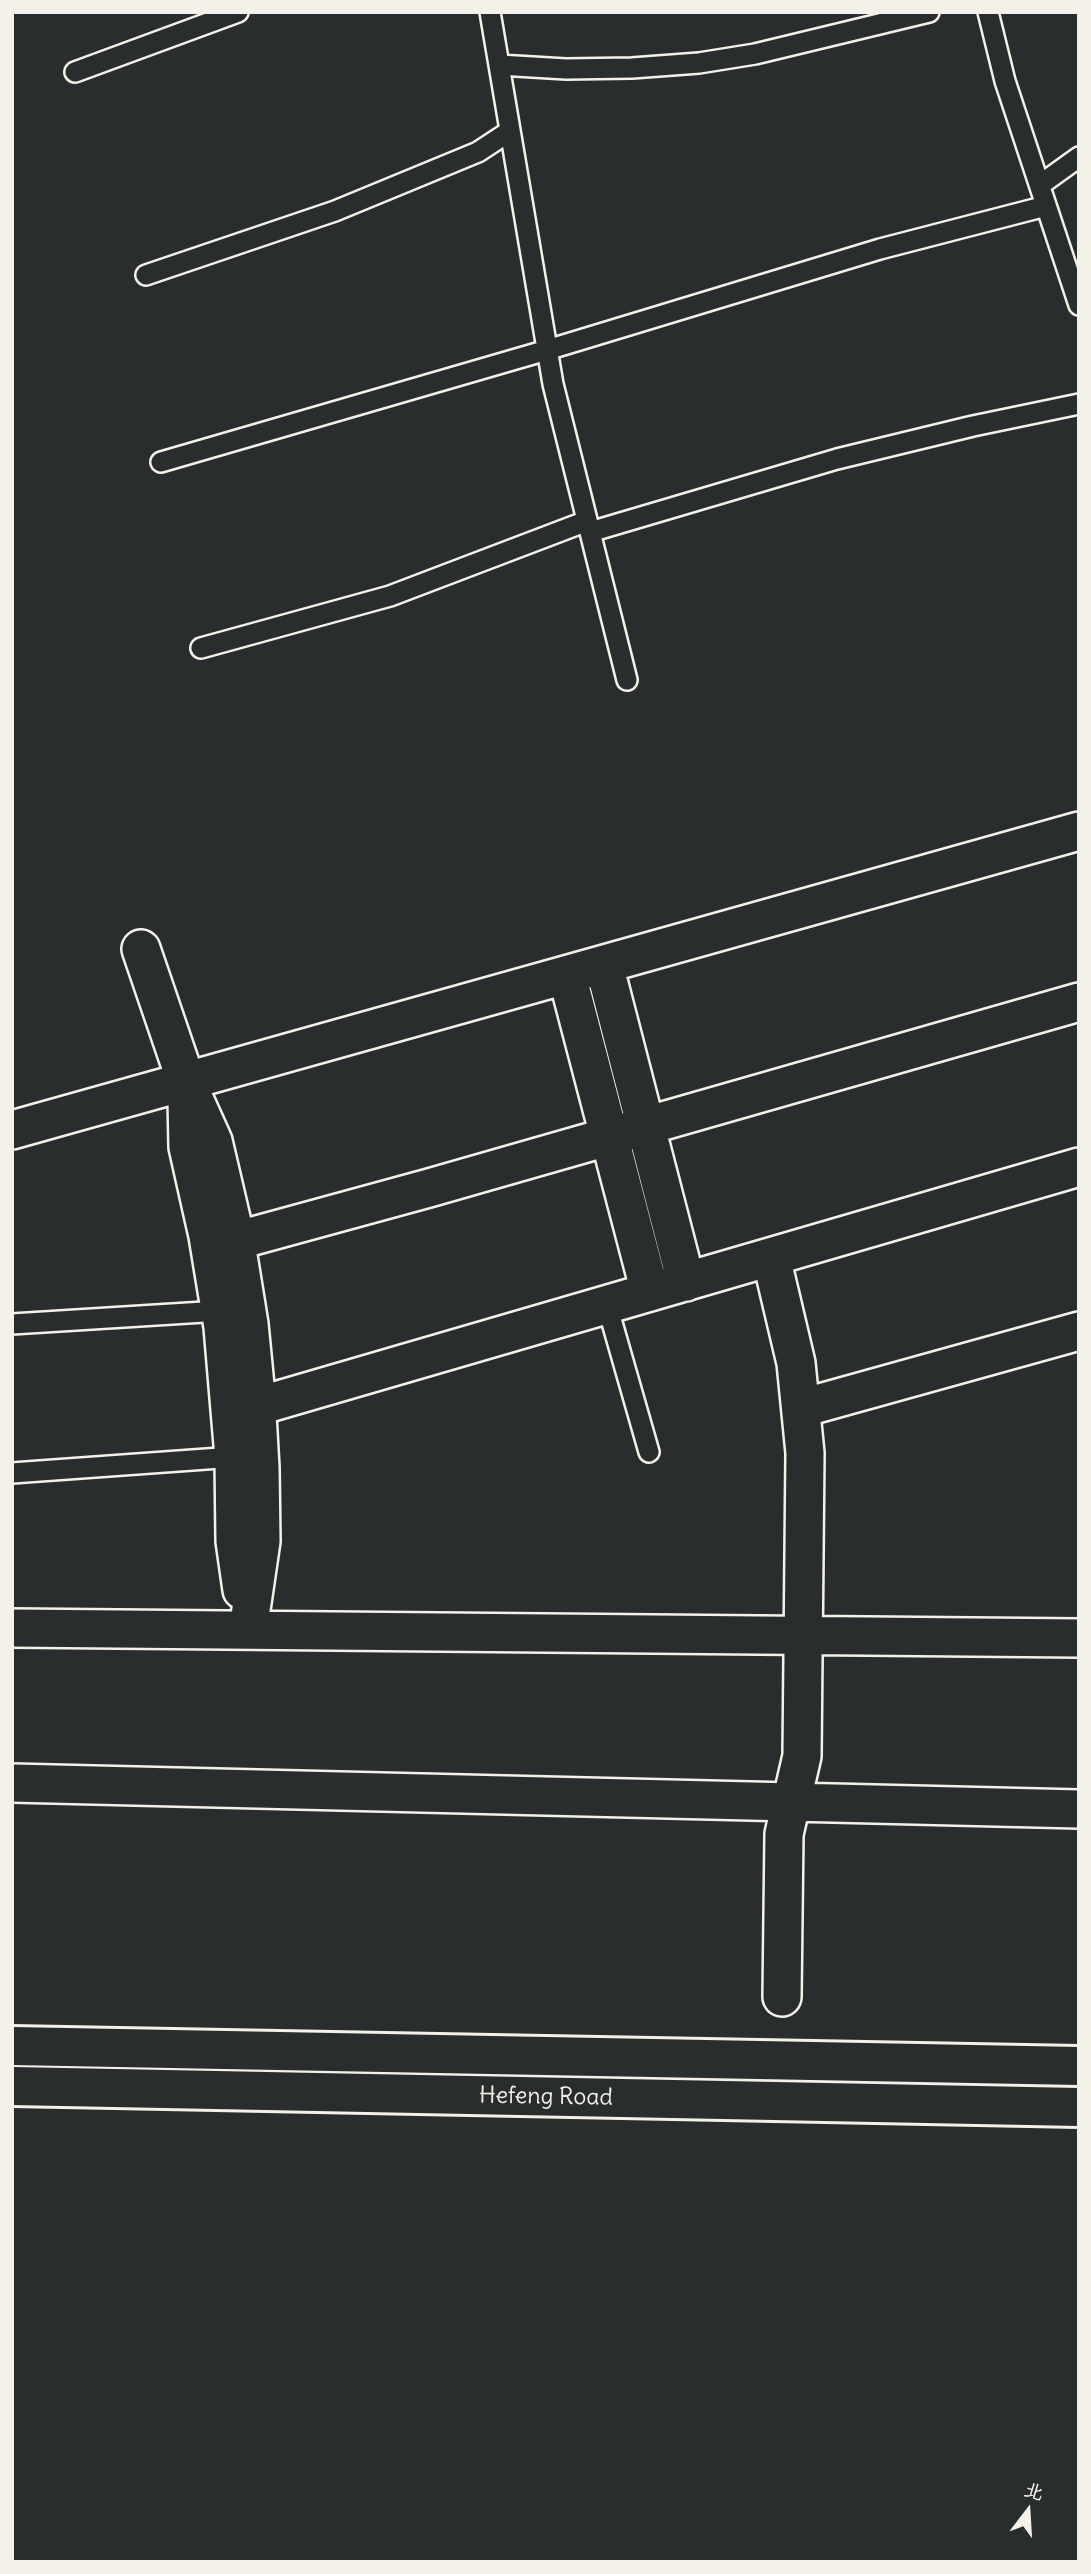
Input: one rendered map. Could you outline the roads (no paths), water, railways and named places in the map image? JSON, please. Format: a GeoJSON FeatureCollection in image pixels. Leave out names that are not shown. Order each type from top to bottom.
{"type":"FeatureCollection","features":[{"type":"Feature","properties":{"kind":"street"},"geometry":{"type":"LineString","coordinates":[[12,1129],[1079,831]]}},
{"type":"Feature","properties":{"kind":"street"},"geometry":{"type":"LineString","coordinates":[[141,949],[186,1081],[214,1141],[249,1324],[244,1410],[234,1457],[234,1541],[248,1630]]}},
{"type":"Feature","properties":{"kind":"street"},"geometry":{"type":"LineString","coordinates":[[604,965],[687,1282]]}},
{"type":"Feature","properties":{"kind":"street"},"geometry":{"type":"LineString","coordinates":[[567,975],[650,1292]]}},
{"type":"Feature","properties":{"kind":"street"},"geometry":{"type":"LineString","coordinates":[[235,1241],[1079,1002]]}},
{"type":"Feature","properties":{"kind":"street"},"geometry":{"type":"LineString","coordinates":[[186,1081],[188,1147],[208,1236],[220,1311],[244,1410],[261,1541],[248,1630]]}},
{"type":"Feature","properties":{"kind":"street"},"geometry":{"type":"LineString","coordinates":[[244,1410],[1079,1167]]}},
{"type":"Feature","properties":{"kind":"street"},"geometry":{"type":"LineString","coordinates":[[771,1257],[786,1309],[796,1363],[805,1453],[802,1756],[784,1834],[782,1997]]}},
{"type":"Feature","properties":{"kind":"street"},"geometry":{"type":"LineString","coordinates":[[802,1408],[1079,1331]]}},
{"type":"Feature","properties":{"kind":"street"},"geometry":{"type":"LineString","coordinates":[[12,1628],[1079,1637]]}},
{"type":"Feature","properties":{"kind":"street"},"geometry":{"type":"LineString","coordinates":[[12,1783],[1079,1809]]}},
{"type":"Feature","properties":{"kind":"street","name":"Hefeng Road"},"geometry":{"type":"LineString","coordinates":[[12,2046],[1079,2066]]}},
{"type":"Feature","properties":{"kind":"street","name":"Hefeng Road"},"geometry":{"type":"LineString","coordinates":[[12,2086],[1079,2107]]}},
{"type":"Feature","properties":{"kind":"lane"},"geometry":{"type":"LineString","coordinates":[[75,72],[238,12]]}},
{"type":"Feature","properties":{"kind":"lane"},"geometry":{"type":"LineString","coordinates":[[490,12],[552,384],[627,680]]}},
{"type":"Feature","properties":{"kind":"lane"},"geometry":{"type":"LineString","coordinates":[[499,65],[592,69],[699,63],[755,54],[929,12]]}},
{"type":"Feature","properties":{"kind":"lane"},"geometry":{"type":"LineString","coordinates":[[988,12],[1005,81],[1079,306]]}},
{"type":"Feature","properties":{"kind":"lane"},"geometry":{"type":"LineString","coordinates":[[146,275],[335,211],[478,152],[510,131]]}},
{"type":"Feature","properties":{"kind":"lane"},"geometry":{"type":"LineString","coordinates":[[1040,185],[1079,157]]}},
{"type":"Feature","properties":{"kind":"lane"},"geometry":{"type":"LineString","coordinates":[[161,462],[547,350],[880,249],[1046,206]]}},
{"type":"Feature","properties":{"kind":"lane"},"geometry":{"type":"LineString","coordinates":[[201,648],[390,596],[589,526],[837,459],[1079,404]]}},
{"type":"Feature","properties":{"kind":"lane"},"geometry":{"type":"LineString","coordinates":[[607,1305],[649,1452]]}},
{"type":"Feature","properties":{"kind":"lane"},"geometry":{"type":"LineString","coordinates":[[12,1324],[220,1311]]}},
{"type":"Feature","properties":{"kind":"lane"},"geometry":{"type":"LineString","coordinates":[[12,1474],[234,1457]]}}]}
